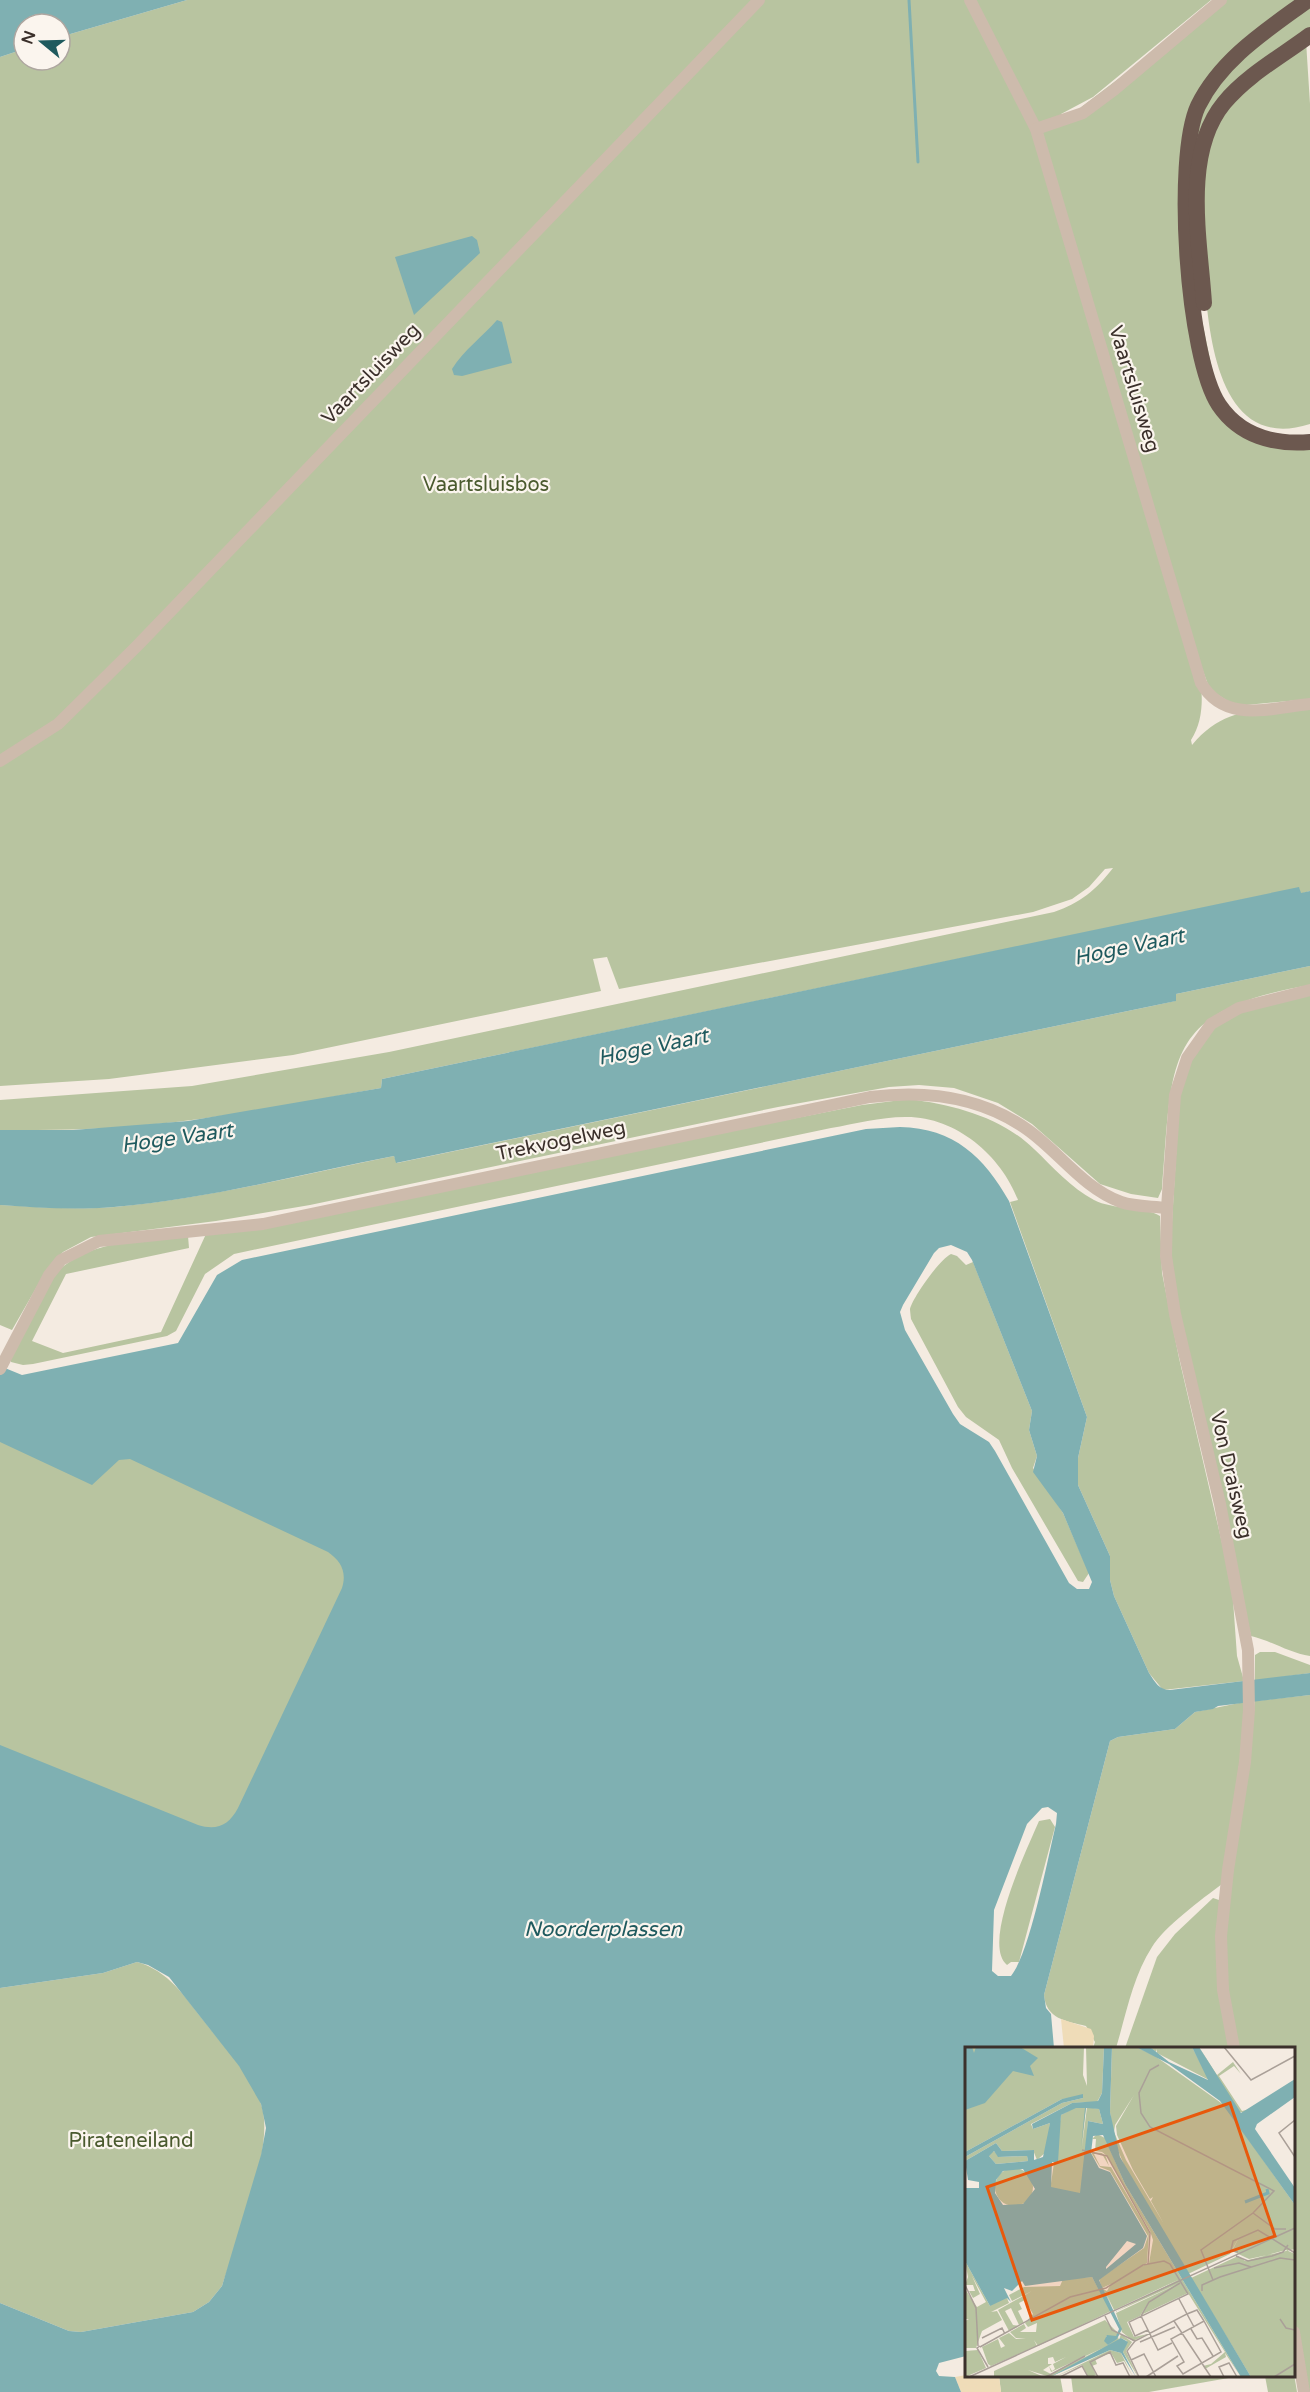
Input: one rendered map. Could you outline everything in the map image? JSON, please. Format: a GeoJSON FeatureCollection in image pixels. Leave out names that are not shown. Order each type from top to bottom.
{"type":"FeatureCollection","features":[{"type":"Feature","properties":{"kind":"highway"},"geometry":{"type":"LineString","coordinates":[[1310,6],[1309,0],[1238,53],[1215,78],[1197,108],[1191,129],[1186,180],[1195,323],[1202,367],[1213,395],[1227,416],[1254,435],[1281,443],[1310,442]]}},
{"type":"Feature","properties":{"kind":"highway"},"geometry":{"type":"LineString","coordinates":[[1310,35],[1249,79],[1223,104],[1210,125],[1201,149],[1198,184],[1208,335],[1214,365],[1224,391],[1240,412],[1258,425],[1280,431],[1310,430]]}},
{"type":"Feature","properties":{"kind":"street","name":"Vaartsluisweg"},"geometry":{"type":"LineString","coordinates":[[0,761],[58,724],[137,646],[759,0]]}},
{"type":"Feature","properties":{"kind":"street","name":"Vaartsluisweg"},"geometry":{"type":"LineString","coordinates":[[970,0],[1036,129],[1201,683],[1216,702],[1239,710],[1310,704]]}},
{"type":"Feature","properties":{"kind":"street"},"geometry":{"type":"LineString","coordinates":[[1036,129],[1083,113],[1114,90],[1221,0]]}},
{"type":"Feature","properties":{"kind":"street","name":"Von Draisweg"},"geometry":{"type":"LineString","coordinates":[[1234,2047],[1223,1990],[1221,1936],[1228,1870],[1245,1762],[1249,1675],[1246,1631],[1175,1314],[1166,1256],[1175,1095],[1187,1058],[1211,1024],[1239,1008],[1310,990]]}},
{"type":"Feature","properties":{"kind":"street","name":"Trekvogelweg"},"geometry":{"type":"LineString","coordinates":[[2,1366],[49,1275],[61,1260],[99,1241],[264,1224],[870,1097],[899,1094],[929,1095],[965,1101],[998,1112],[1028,1130],[1097,1190],[1123,1203],[1167,1208]]}},
{"type":"Feature","properties":{"kind":"street"},"geometry":{"type":"LineString","coordinates":[[1295,2343],[1304,2392]]}},
{"type":"Feature","properties":{"kind":"green space","name":"Vaartsluisbos"},"geometry":{"type":"Polygon","coordinates":[[[187,0],[1211,0],[1093,97],[1061,114],[1063,121],[1222,0],[1301,0],[1204,87],[1185,239],[1222,417],[1310,448],[1310,699],[1236,706],[1210,690],[1196,652],[1202,697],[1200,719],[1191,740],[1192,745],[1218,722],[1245,712],[1310,708],[1310,891],[1300,894],[1299,888],[382,1079],[381,1088],[323,1099],[235,1114],[146,1125],[92,1129],[0,1130],[0,1100],[192,1086],[389,1052],[1054,912],[1087,895],[1113,868],[1105,869],[1089,887],[1072,899],[1033,912],[619,989],[607,957],[593,959],[601,991],[293,1055],[109,1079],[0,1086],[0,57],[12,53],[12,72],[72,72],[72,34],[187,0]]]}},
{"type":"Feature","properties":{"kind":"green space"},"geometry":{"type":"Polygon","coordinates":[[[1310,3],[1310,28],[1202,130],[1191,144],[1198,119],[1224,74],[1310,3]]]}},
{"type":"Feature","properties":{"kind":"green space"},"geometry":{"type":"Polygon","coordinates":[[[1306,41],[1310,104],[1310,424],[1277,428],[1252,420],[1234,401],[1221,374],[1213,343],[1207,311],[1202,242],[1206,146],[1217,121],[1238,95],[1306,41]]]}},
{"type":"Feature","properties":{"kind":"green space"},"geometry":{"type":"Polygon","coordinates":[[[1310,966],[1310,985],[1262,996],[1226,1009],[1201,1026],[1185,1048],[1175,1074],[1169,1106],[1162,1189],[1158,1198],[1131,1194],[1100,1184],[1032,1124],[998,1103],[954,1088],[919,1085],[889,1087],[778,1107],[310,1205],[216,1221],[91,1237],[63,1252],[47,1269],[12,1330],[0,1325],[0,1205],[115,1207],[220,1192],[394,1156],[397,1163],[1152,1006],[1175,1001],[1176,994],[1310,966]]]}},
{"type":"Feature","properties":{"kind":"green space"},"geometry":{"type":"Polygon","coordinates":[[[1310,992],[1310,1656],[1251,1636],[1173,1287],[1170,1255],[1181,1073],[1209,1032],[1229,1016],[1310,992]]]}},
{"type":"Feature","properties":{"kind":"green space"},"geometry":{"type":"Polygon","coordinates":[[[909,1099],[960,1109],[992,1121],[1021,1138],[1070,1183],[1094,1200],[1160,1216],[1162,1273],[1179,1358],[1232,1586],[1237,1656],[1244,1681],[1163,1690],[1149,1673],[1114,1596],[1110,1580],[1110,1556],[1078,1485],[1078,1458],[1087,1417],[1010,1202],[1018,1200],[1000,1168],[974,1141],[941,1123],[924,1118],[886,1118],[831,1128],[234,1254],[205,1274],[176,1331],[167,1336],[33,1364],[23,1365],[11,1362],[53,1276],[67,1264],[98,1248],[134,1241],[188,1236],[189,1248],[66,1274],[32,1341],[63,1353],[161,1332],[206,1234],[862,1105],[909,1099]]]}},
{"type":"Feature","properties":{"kind":"green space"},"geometry":{"type":"Polygon","coordinates":[[[951,1254],[957,1256],[966,1265],[973,1262],[1032,1411],[1029,1430],[1037,1456],[1033,1468],[1063,1513],[1089,1573],[1083,1582],[1078,1581],[1012,1468],[999,1440],[966,1417],[958,1407],[911,1319],[910,1309],[916,1296],[934,1270],[951,1254]]]}},
{"type":"Feature","properties":{"kind":"green space"},"geometry":{"type":"Polygon","coordinates":[[[0,1439],[121,1452],[359,1564],[227,1840],[0,1749],[0,1439]]]}},
{"type":"Feature","properties":{"kind":"green space"},"geometry":{"type":"Polygon","coordinates":[[[1260,1652],[1275,1652],[1310,1665],[1310,1673],[1255,1681],[1255,1655],[1260,1652]]]}},
{"type":"Feature","properties":{"kind":"green space"},"geometry":{"type":"Polygon","coordinates":[[[1310,1695],[1310,2392],[1307,2392],[1295,2323],[1295,2047],[1237,2047],[1230,2018],[1225,1935],[1255,1701],[1310,1695]]]}},
{"type":"Feature","properties":{"kind":"green space"},"geometry":{"type":"Polygon","coordinates":[[[1244,1702],[1246,1717],[1222,1884],[1174,1922],[1152,1947],[1135,1983],[1116,2047],[1093,2047],[1095,2042],[1086,2026],[1058,2018],[1049,2009],[1044,1995],[1110,1741],[1118,1737],[1175,1729],[1195,1712],[1244,1702]]]}},
{"type":"Feature","properties":{"kind":"green space"},"geometry":{"type":"Polygon","coordinates":[[[1050,1819],[1055,1827],[1019,1962],[1011,1962],[1007,1965],[1000,1954],[999,1937],[1009,1895],[1039,1821],[1050,1819]]]}},
{"type":"Feature","properties":{"kind":"green space"},"geometry":{"type":"Polygon","coordinates":[[[1213,1898],[1219,1900],[1230,2047],[1125,2047],[1157,1957],[1175,1934],[1213,1898]]]}},
{"type":"Feature","properties":{"kind":"green space","name":"Pirateneiland"},"geometry":{"type":"Polygon","coordinates":[[[137,1962],[158,1972],[175,1986],[236,2060],[250,2081],[261,2104],[264,2122],[259,2168],[222,2286],[209,2302],[193,2312],[81,2332],[69,2331],[0,2303],[0,1988],[103,1973],[137,1962]]]}},
{"type":"Feature","properties":{"kind":"green space"},"geometry":{"type":"Polygon","coordinates":[[[999,2377],[1060,2377],[1063,2392],[1001,2392],[999,2377]]]}},
{"type":"Feature","properties":{"kind":"green space"},"geometry":{"type":"Polygon","coordinates":[[[1071,2377],[1234,2377],[1149,2392],[1073,2392],[1071,2377]]]}},
{"type":"Feature","properties":{"kind":"green space"},"geometry":{"type":"Polygon","coordinates":[[[1265,2377],[1294,2377],[1297,2392],[1268,2392],[1265,2377]]]}},
{"type":"Feature","properties":{"kind":"sand"},"geometry":{"type":"Polygon","coordinates":[[[1061,2019],[1091,2029],[1094,2036],[1093,2047],[1064,2047],[1061,2019]]]}},
{"type":"Feature","properties":{"kind":"sand"},"geometry":{"type":"Polygon","coordinates":[[[965,2375],[965,2377],[999,2377],[1001,2392],[961,2392],[955,2377],[965,2375]]]}},
{"type":"Feature","properties":{"kind":"water"},"geometry":{"type":"Polygon","coordinates":[[[0,0],[187,0],[72,34],[72,12],[12,12],[12,53],[0,57],[0,0]]]}},
{"type":"Feature","properties":{"kind":"water"},"geometry":{"type":"Polygon","coordinates":[[[472,236],[477,240],[480,253],[414,315],[395,257],[472,236]]]}},
{"type":"Feature","properties":{"kind":"water"},"geometry":{"type":"Polygon","coordinates":[[[497,320],[502,322],[512,363],[462,376],[454,375],[452,369],[457,362],[497,320]]]}},
{"type":"Feature","properties":{"kind":"water","name":"Hoge Vaart"},"geometry":{"type":"Polygon","coordinates":[[[1299,887],[1301,893],[1310,891],[1310,966],[1176,994],[1176,1001],[396,1163],[394,1156],[220,1192],[114,1207],[43,1208],[0,1205],[0,1130],[73,1130],[188,1121],[381,1088],[382,1079],[1299,887]]]}},
{"type":"Feature","properties":{"kind":"water","name":"Noorderplassen"},"geometry":{"type":"Polygon","coordinates":[[[900,1127],[919,1129],[952,1139],[978,1159],[1009,1201],[1087,1417],[1078,1458],[1078,1485],[1110,1556],[1110,1580],[1114,1596],[1155,1682],[1163,1689],[1170,1690],[1310,1673],[1310,1695],[1218,1706],[1195,1712],[1175,1729],[1118,1737],[1110,1741],[1044,1995],[1046,2008],[1051,2014],[1054,2047],[965,2047],[965,2356],[939,2363],[936,2371],[939,2376],[955,2377],[961,2392],[0,2392],[0,2303],[69,2331],[81,2332],[193,2312],[209,2302],[222,2286],[261,2155],[266,2128],[261,2104],[239,2066],[169,1977],[148,1965],[137,1962],[103,1973],[0,1988],[0,1745],[198,1825],[217,1827],[222,1825],[231,1819],[238,1808],[342,1588],[344,1577],[342,1567],[328,1552],[130,1459],[119,1460],[92,1485],[0,1442],[0,1366],[22,1375],[178,1343],[217,1275],[242,1260],[866,1129],[900,1127]],[[951,1245],[939,1248],[934,1253],[900,1312],[905,1330],[960,1424],[989,1442],[995,1451],[1069,1583],[1077,1589],[1089,1589],[1092,1582],[1063,1513],[1033,1472],[1037,1456],[1029,1430],[1032,1411],[967,1252],[951,1245]],[[1048,1807],[1042,1808],[1027,1824],[994,1910],[992,1971],[998,1976],[1011,1976],[1025,1947],[1043,1881],[1057,1813],[1048,1807]]]}},
{"type":"Feature","properties":{"kind":"waterway"},"geometry":{"type":"LineString","coordinates":[[909,0],[918,162]]}}]}
